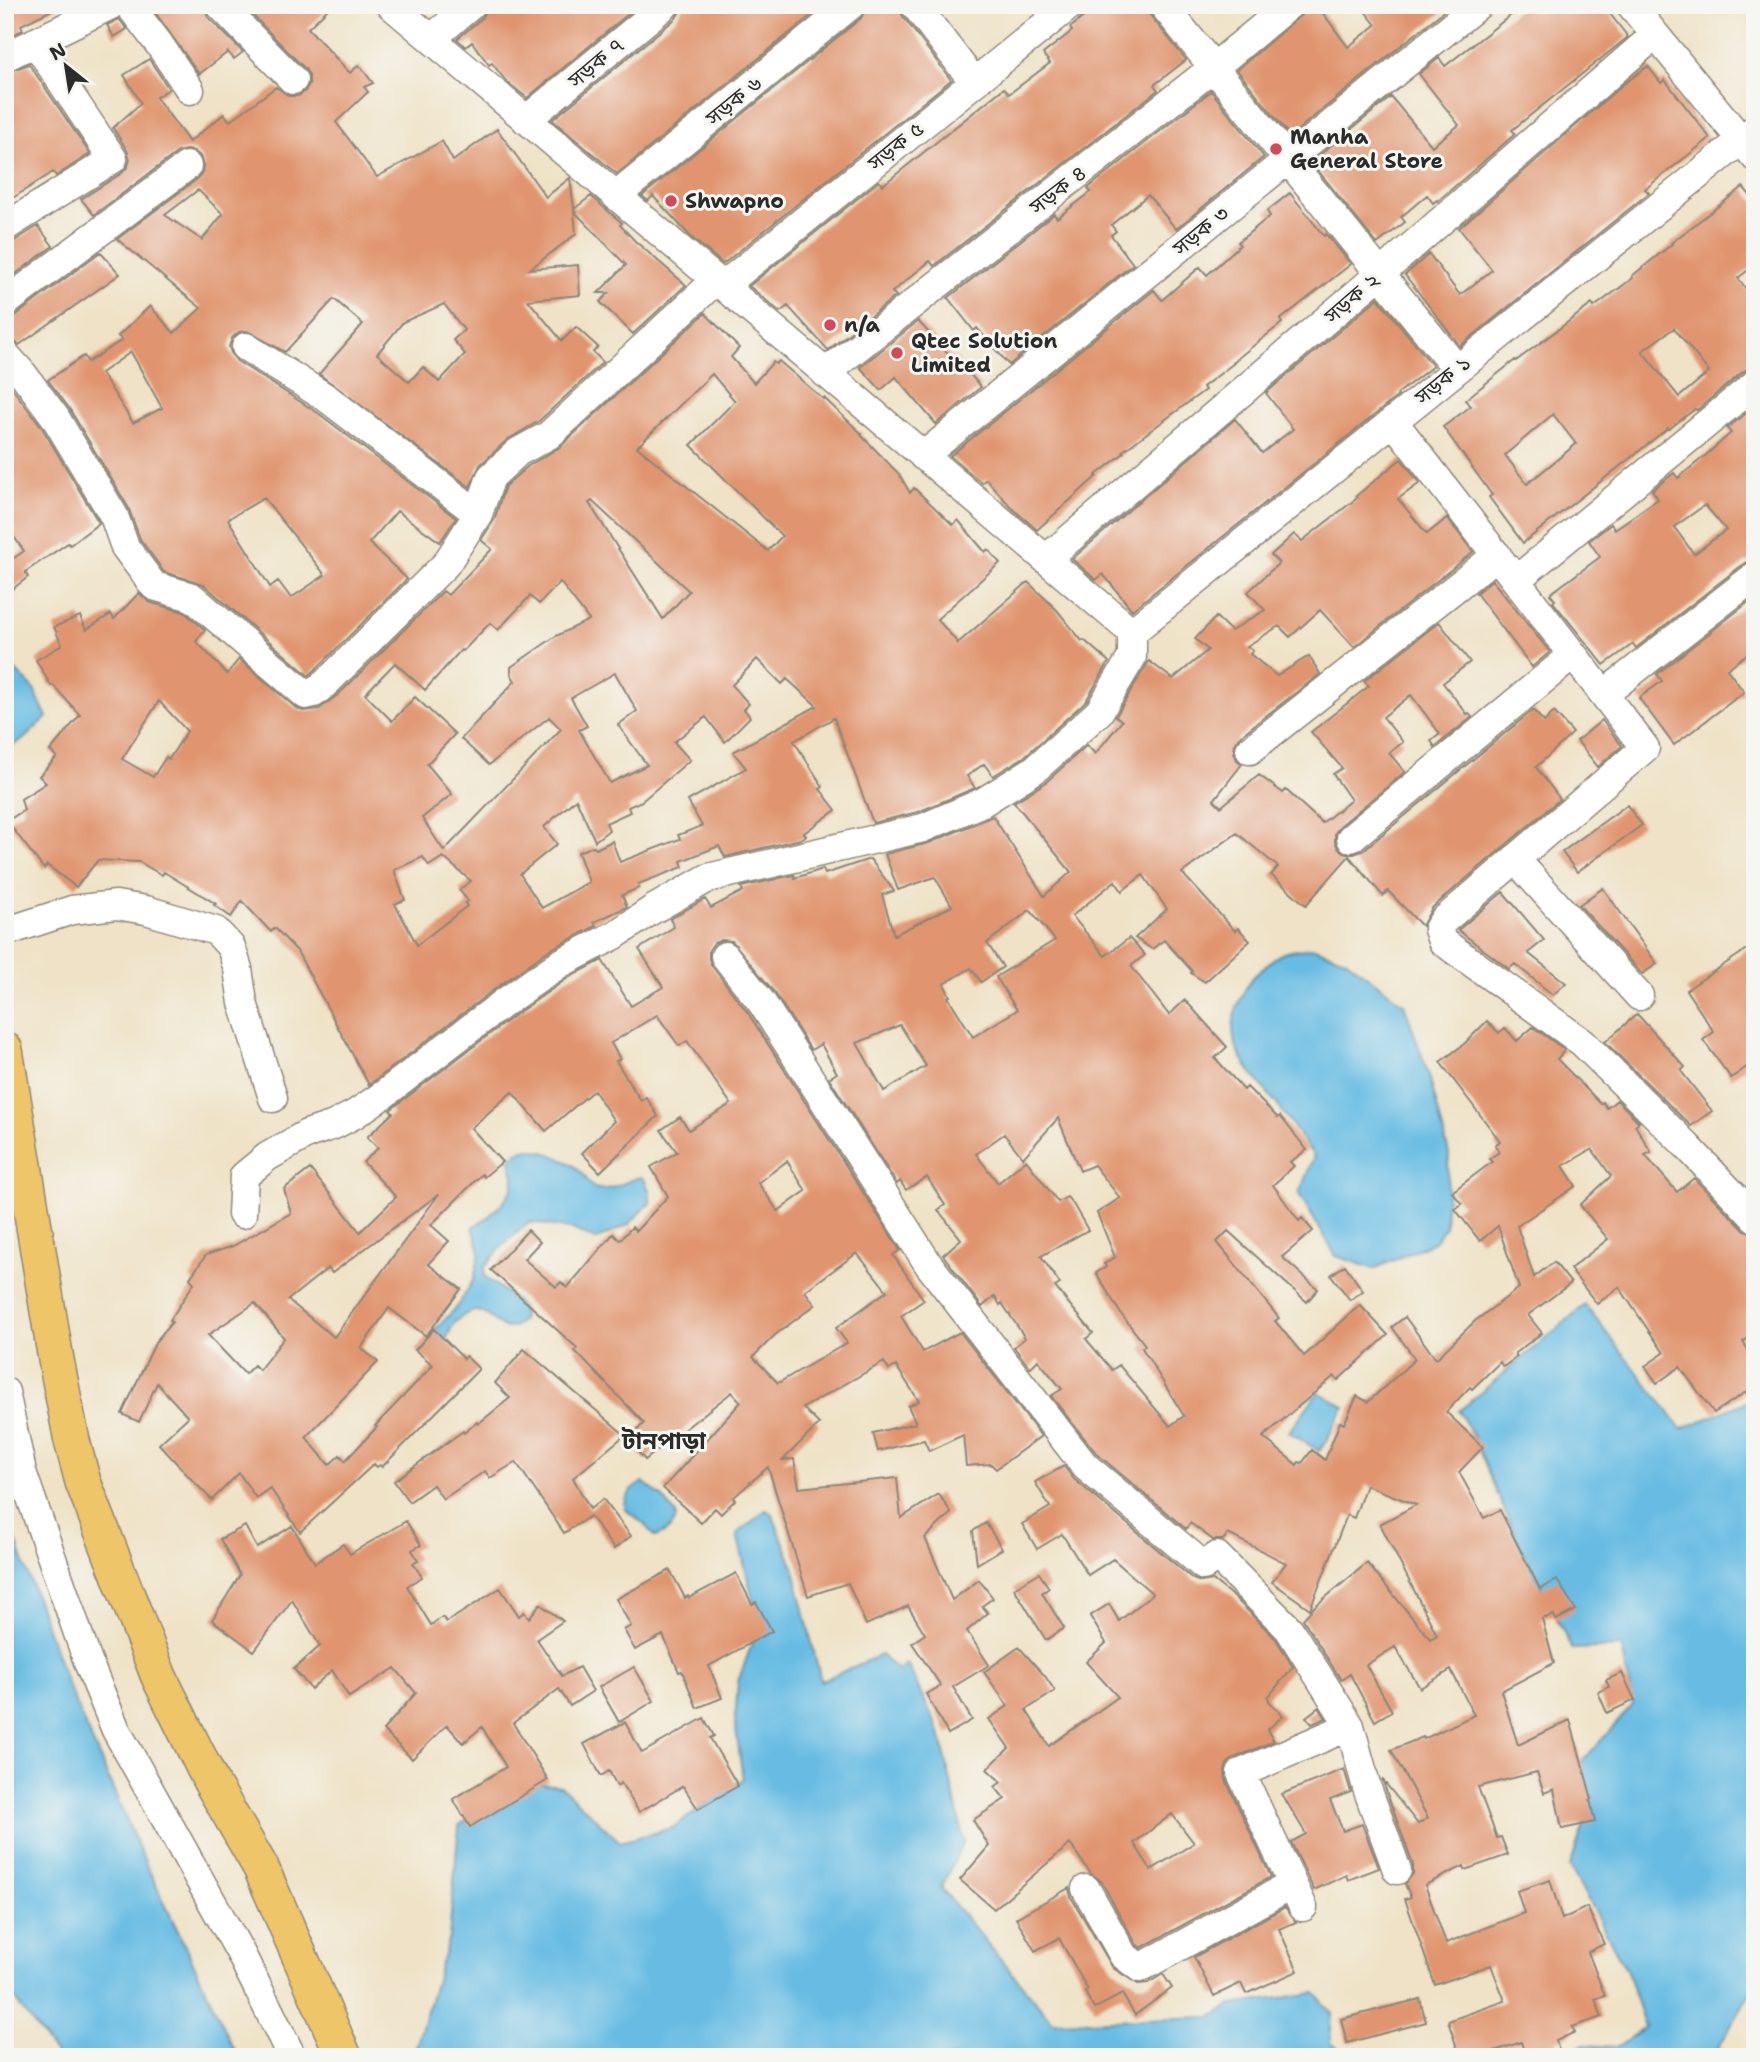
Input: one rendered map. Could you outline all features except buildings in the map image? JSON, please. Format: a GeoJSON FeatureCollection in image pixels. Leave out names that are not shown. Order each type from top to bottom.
{"type":"FeatureCollection","features":[{"type":"Feature","properties":{"kind":"main road"},"geometry":{"type":"LineString","coordinates":[[5,1050],[56,1360],[83,1482],[159,1678],[210,1780],[261,1868],[344,2057]]}},
{"type":"Feature","properties":{"kind":"main road"},"geometry":{"type":"LineString","coordinates":[[302,1957],[363,2057]]}},
{"type":"Feature","properties":{"kind":"street"},"geometry":{"type":"LineString","coordinates":[[5,57],[111,5]]}},
{"type":"Feature","properties":{"kind":"street"},"geometry":{"type":"LineString","coordinates":[[129,5],[190,90]]}},
{"type":"Feature","properties":{"kind":"street"},"geometry":{"type":"LineString","coordinates":[[220,5],[293,80]]}},
{"type":"Feature","properties":{"kind":"street"},"geometry":{"type":"LineString","coordinates":[[242,1214],[244,1176],[267,1157],[307,1134],[355,1114],[416,1072],[502,1004],[559,964],[615,935],[708,878],[923,828],[983,802],[1034,770],[1099,712],[1132,657],[1132,632],[391,5]]}},
{"type":"Feature","properties":{"kind":"street"},"geometry":{"type":"LineString","coordinates":[[431,39],[471,5]]}},
{"type":"Feature","properties":{"kind":"street","name":"সড়ক ৭"},"geometry":{"type":"LineString","coordinates":[[526,120],[666,5]]}},
{"type":"Feature","properties":{"kind":"street","name":"সড়ক ৬"},"geometry":{"type":"LineString","coordinates":[[617,196],[851,5]]}},
{"type":"Feature","properties":{"kind":"street"},"geometry":{"type":"LineString","coordinates":[[915,5],[974,82]]}},
{"type":"Feature","properties":{"kind":"street","name":"সড়ক ৫"},"geometry":{"type":"LineString","coordinates":[[5,354],[23,373],[55,417],[114,516],[125,547],[154,586],[192,597],[306,695],[314,693],[446,564],[478,514],[491,477],[519,452],[549,435],[720,283],[1070,5]]}},
{"type":"Feature","properties":{"kind":"street"},"geometry":{"type":"LineString","coordinates":[[1163,5],[1457,369]]}},
{"type":"Feature","properties":{"kind":"street","name":"সড়ক ৪"},"geometry":{"type":"LineString","coordinates":[[825,373],[1213,68],[1289,5]]}},
{"type":"Feature","properties":{"kind":"street","name":"সড়ক ৩"},"geometry":{"type":"LineString","coordinates":[[923,456],[1478,5]]}},
{"type":"Feature","properties":{"kind":"street"},"geometry":{"type":"LineString","coordinates":[[1631,5],[1750,142]]}},
{"type":"Feature","properties":{"kind":"street","name":"সড়ক ২"},"geometry":{"type":"LineString","coordinates":[[1046,559],[1655,35]]}},
{"type":"Feature","properties":{"kind":"street"},"geometry":{"type":"LineString","coordinates":[[5,227],[113,159],[35,42]]}},
{"type":"Feature","properties":{"kind":"street","name":"সড়ক ১"},"geometry":{"type":"LineString","coordinates":[[1132,632],[1457,369],[1750,142]]}},
{"type":"Feature","properties":{"kind":"street"},"geometry":{"type":"LineString","coordinates":[[5,303],[187,166]]}},
{"type":"Feature","properties":{"kind":"street"},"geometry":{"type":"LineString","coordinates":[[246,347],[328,399],[478,514]]}},
{"type":"Feature","properties":{"kind":"street"},"geometry":{"type":"LineString","coordinates":[[1516,580],[1755,384]]}},
{"type":"Feature","properties":{"kind":"street"},"geometry":{"type":"LineString","coordinates":[[1393,421],[1645,748],[1443,920],[1438,929],[1442,941],[1583,1043],[1755,1218]]}},
{"type":"Feature","properties":{"kind":"street"},"geometry":{"type":"LineString","coordinates":[[1250,750],[1497,555]]}},
{"type":"Feature","properties":{"kind":"street"},"geometry":{"type":"LineString","coordinates":[[1604,695],[1755,576]]}},
{"type":"Feature","properties":{"kind":"street"},"geometry":{"type":"LineString","coordinates":[[1351,838],[1573,654]]}},
{"type":"Feature","properties":{"kind":"street"},"geometry":{"type":"LineString","coordinates":[[1515,859],[1639,996]]}},
{"type":"Feature","properties":{"kind":"street"},"geometry":{"type":"LineString","coordinates":[[5,932],[72,910],[116,905],[146,909],[216,931],[231,947],[238,969],[243,1003],[273,1098]]}},
{"type":"Feature","properties":{"kind":"street"},"geometry":{"type":"LineString","coordinates":[[725,956],[762,1003],[929,1265],[1085,1466],[1204,1566],[1217,1556],[1289,1629],[1350,1726],[1367,1788],[1397,1870]]}},
{"type":"Feature","properties":{"kind":"street"},"geometry":{"type":"LineString","coordinates":[[5,1392],[22,1472],[88,1662],[116,1730],[240,1952],[292,2057]]}},
{"type":"Feature","properties":{"kind":"street"},"geometry":{"type":"LineString","coordinates":[[1087,1888],[1123,1955],[1140,1968],[1297,1896],[1241,1773],[1350,1726]]}},
{"type":"Feature","properties":{"kind":"water"},"geometry":{"type":"Polygon","coordinates":[[[5,659],[33,688],[47,717],[25,738],[5,750],[5,659]]]}},
{"type":"Feature","properties":{"kind":"water"},"geometry":{"type":"Polygon","coordinates":[[[1314,948],[1345,959],[1404,1004],[1430,1079],[1449,1154],[1445,1227],[1434,1242],[1374,1269],[1336,1256],[1299,1194],[1314,1156],[1252,1073],[1236,1046],[1233,1032],[1234,1017],[1240,1000],[1254,976],[1282,954],[1314,948]]]}},
{"type":"Feature","properties":{"kind":"water"},"geometry":{"type":"Polygon","coordinates":[[[529,1149],[568,1162],[598,1189],[641,1177],[650,1193],[650,1203],[628,1225],[596,1240],[575,1230],[532,1222],[527,1224],[503,1245],[484,1268],[485,1277],[504,1291],[522,1310],[520,1322],[504,1328],[482,1312],[472,1311],[456,1322],[442,1343],[428,1337],[457,1307],[474,1279],[480,1252],[473,1227],[503,1203],[513,1187],[510,1159],[520,1151],[529,1149]]]}},
{"type":"Feature","properties":{"kind":"water"},"geometry":{"type":"Polygon","coordinates":[[[1585,1305],[1682,1429],[1755,1398],[1755,1984],[1713,2057],[1565,2057],[1582,2045],[1617,2047],[1645,2028],[1627,1971],[1570,1867],[1586,1818],[1579,1765],[1633,1705],[1622,1647],[1572,1649],[1514,1533],[1474,1438],[1459,1411],[1585,1305]]]}},
{"type":"Feature","properties":{"kind":"water"},"geometry":{"type":"Polygon","coordinates":[[[1318,1392],[1345,1407],[1319,1451],[1289,1432],[1318,1392]]]}},
{"type":"Feature","properties":{"kind":"water"},"geometry":{"type":"Polygon","coordinates":[[[643,1482],[662,1497],[676,1514],[672,1525],[655,1537],[625,1509],[630,1493],[643,1482]]]}},
{"type":"Feature","properties":{"kind":"water"},"geometry":{"type":"Polygon","coordinates":[[[5,1510],[66,1681],[144,1860],[238,2057],[58,2057],[5,1986],[5,1510]]]}},
{"type":"Feature","properties":{"kind":"water"},"geometry":{"type":"Polygon","coordinates":[[[766,1510],[772,1514],[793,1565],[821,1681],[881,1655],[897,1670],[907,1664],[940,1733],[964,1841],[941,1888],[1053,2022],[1211,2017],[1232,2005],[1315,1993],[1332,2013],[1330,2043],[1350,2057],[413,2057],[449,1937],[459,1825],[533,1783],[561,1786],[620,1842],[672,1828],[743,1780],[735,1721],[738,1682],[759,1624],[737,1534],[766,1510]]]}},
{"type":"Feature","properties":{"kind":"place","name":"Manha General Store"},"geometry":{"type":"Point","coordinates":[1276,149]}},
{"type":"Feature","properties":{"kind":"place","name":"Shwapno"},"geometry":{"type":"Point","coordinates":[671,201]}},
{"type":"Feature","properties":{"kind":"place","name":"n/a"},"geometry":{"type":"Point","coordinates":[830,325]}},
{"type":"Feature","properties":{"kind":"place","name":"Qtec Solution Limited"},"geometry":{"type":"Point","coordinates":[897,353]}},
{"type":"Feature","properties":{"kind":"district","name":"টানপাড়া"},"geometry":{"type":"Point","coordinates":[664,1441]}}]}
